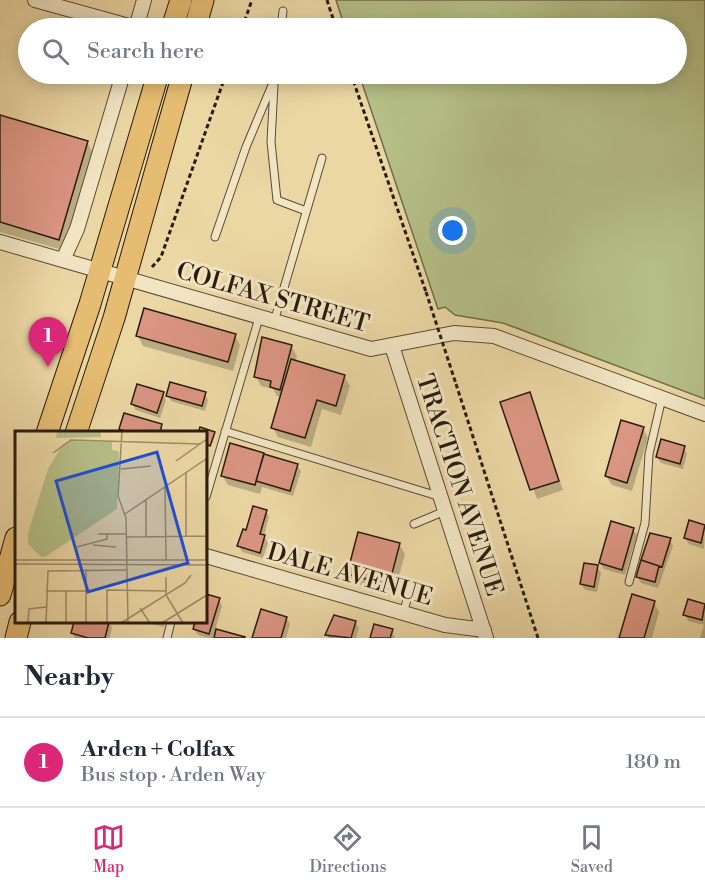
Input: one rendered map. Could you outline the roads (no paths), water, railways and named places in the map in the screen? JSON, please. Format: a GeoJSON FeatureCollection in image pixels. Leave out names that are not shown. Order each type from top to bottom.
{"type":"FeatureCollection","features":[{"type":"Feature","properties":{"kind":"main road"},"geometry":{"type":"LineString","coordinates":[[175,18],[181,0]]}},
{"type":"Feature","properties":{"kind":"main road"},"geometry":{"type":"LineString","coordinates":[[198,18],[203,0]]}},
{"type":"Feature","properties":{"kind":"main road"},"geometry":{"type":"LineString","coordinates":[[47,431],[100,270],[155,84]]}},
{"type":"Feature","properties":{"kind":"main road"},"geometry":{"type":"LineString","coordinates":[[76,431],[126,277],[180,84]]}},
{"type":"Feature","properties":{"kind":"main road"},"geometry":{"type":"LineString","coordinates":[[0,595],[15,542]]}},
{"type":"Feature","properties":{"kind":"main road"},"geometry":{"type":"LineString","coordinates":[[16,638],[20,623]]}},
{"type":"Feature","properties":{"kind":"street"},"geometry":{"type":"LineString","coordinates":[[35,0],[100,18]]}},
{"type":"Feature","properties":{"kind":"street"},"geometry":{"type":"LineString","coordinates":[[139,18],[144,0]]}},
{"type":"Feature","properties":{"kind":"street"},"geometry":{"type":"LineString","coordinates":[[63,260],[77,229],[120,84]]}},
{"type":"Feature","properties":{"kind":"street","name":"COLFAX STREET"},"geometry":{"type":"LineString","coordinates":[[0,243],[126,277],[364,348],[392,346],[466,332],[494,336],[527,346],[705,414]]}},
{"type":"Feature","properties":{"kind":"street","name":"TRACTION AVENUE"},"geometry":{"type":"LineString","coordinates":[[392,346],[485,634]]}},
{"type":"Feature","properties":{"kind":"street","name":"DALE AVENUE"},"geometry":{"type":"LineString","coordinates":[[207,556],[456,628],[485,634]]}},
{"type":"Feature","properties":{"kind":"lane"},"geometry":{"type":"LineString","coordinates":[[282,18],[283,11]]}},
{"type":"Feature","properties":{"kind":"lane"},"geometry":{"type":"LineString","coordinates":[[215,237],[246,147],[272,84]]}},
{"type":"Feature","properties":{"kind":"lane"},"geometry":{"type":"LineString","coordinates":[[275,84],[271,142],[277,200],[306,211]]}},
{"type":"Feature","properties":{"kind":"lane"},"geometry":{"type":"LineString","coordinates":[[274,322],[322,158]]}},
{"type":"Feature","properties":{"kind":"lane"},"geometry":{"type":"LineString","coordinates":[[207,494],[259,318]]}},
{"type":"Feature","properties":{"kind":"lane"},"geometry":{"type":"LineString","coordinates":[[628,582],[645,523],[649,454],[662,398]]}},
{"type":"Feature","properties":{"kind":"lane"},"geometry":{"type":"LineString","coordinates":[[225,431],[441,497]]}},
{"type":"Feature","properties":{"kind":"lane"},"geometry":{"type":"LineString","coordinates":[[414,524],[446,511]]}},
{"type":"Feature","properties":{"kind":"lane"},"geometry":{"type":"LineString","coordinates":[[403,613],[411,587]]}},
{"type":"Feature","properties":{"kind":"lane"},"geometry":{"type":"LineString","coordinates":[[166,638],[170,623]]}},
{"type":"Feature","properties":{"kind":"place","name":"Arden + Colfax"},"geometry":{"type":"Point","coordinates":[48,367]}}]}
